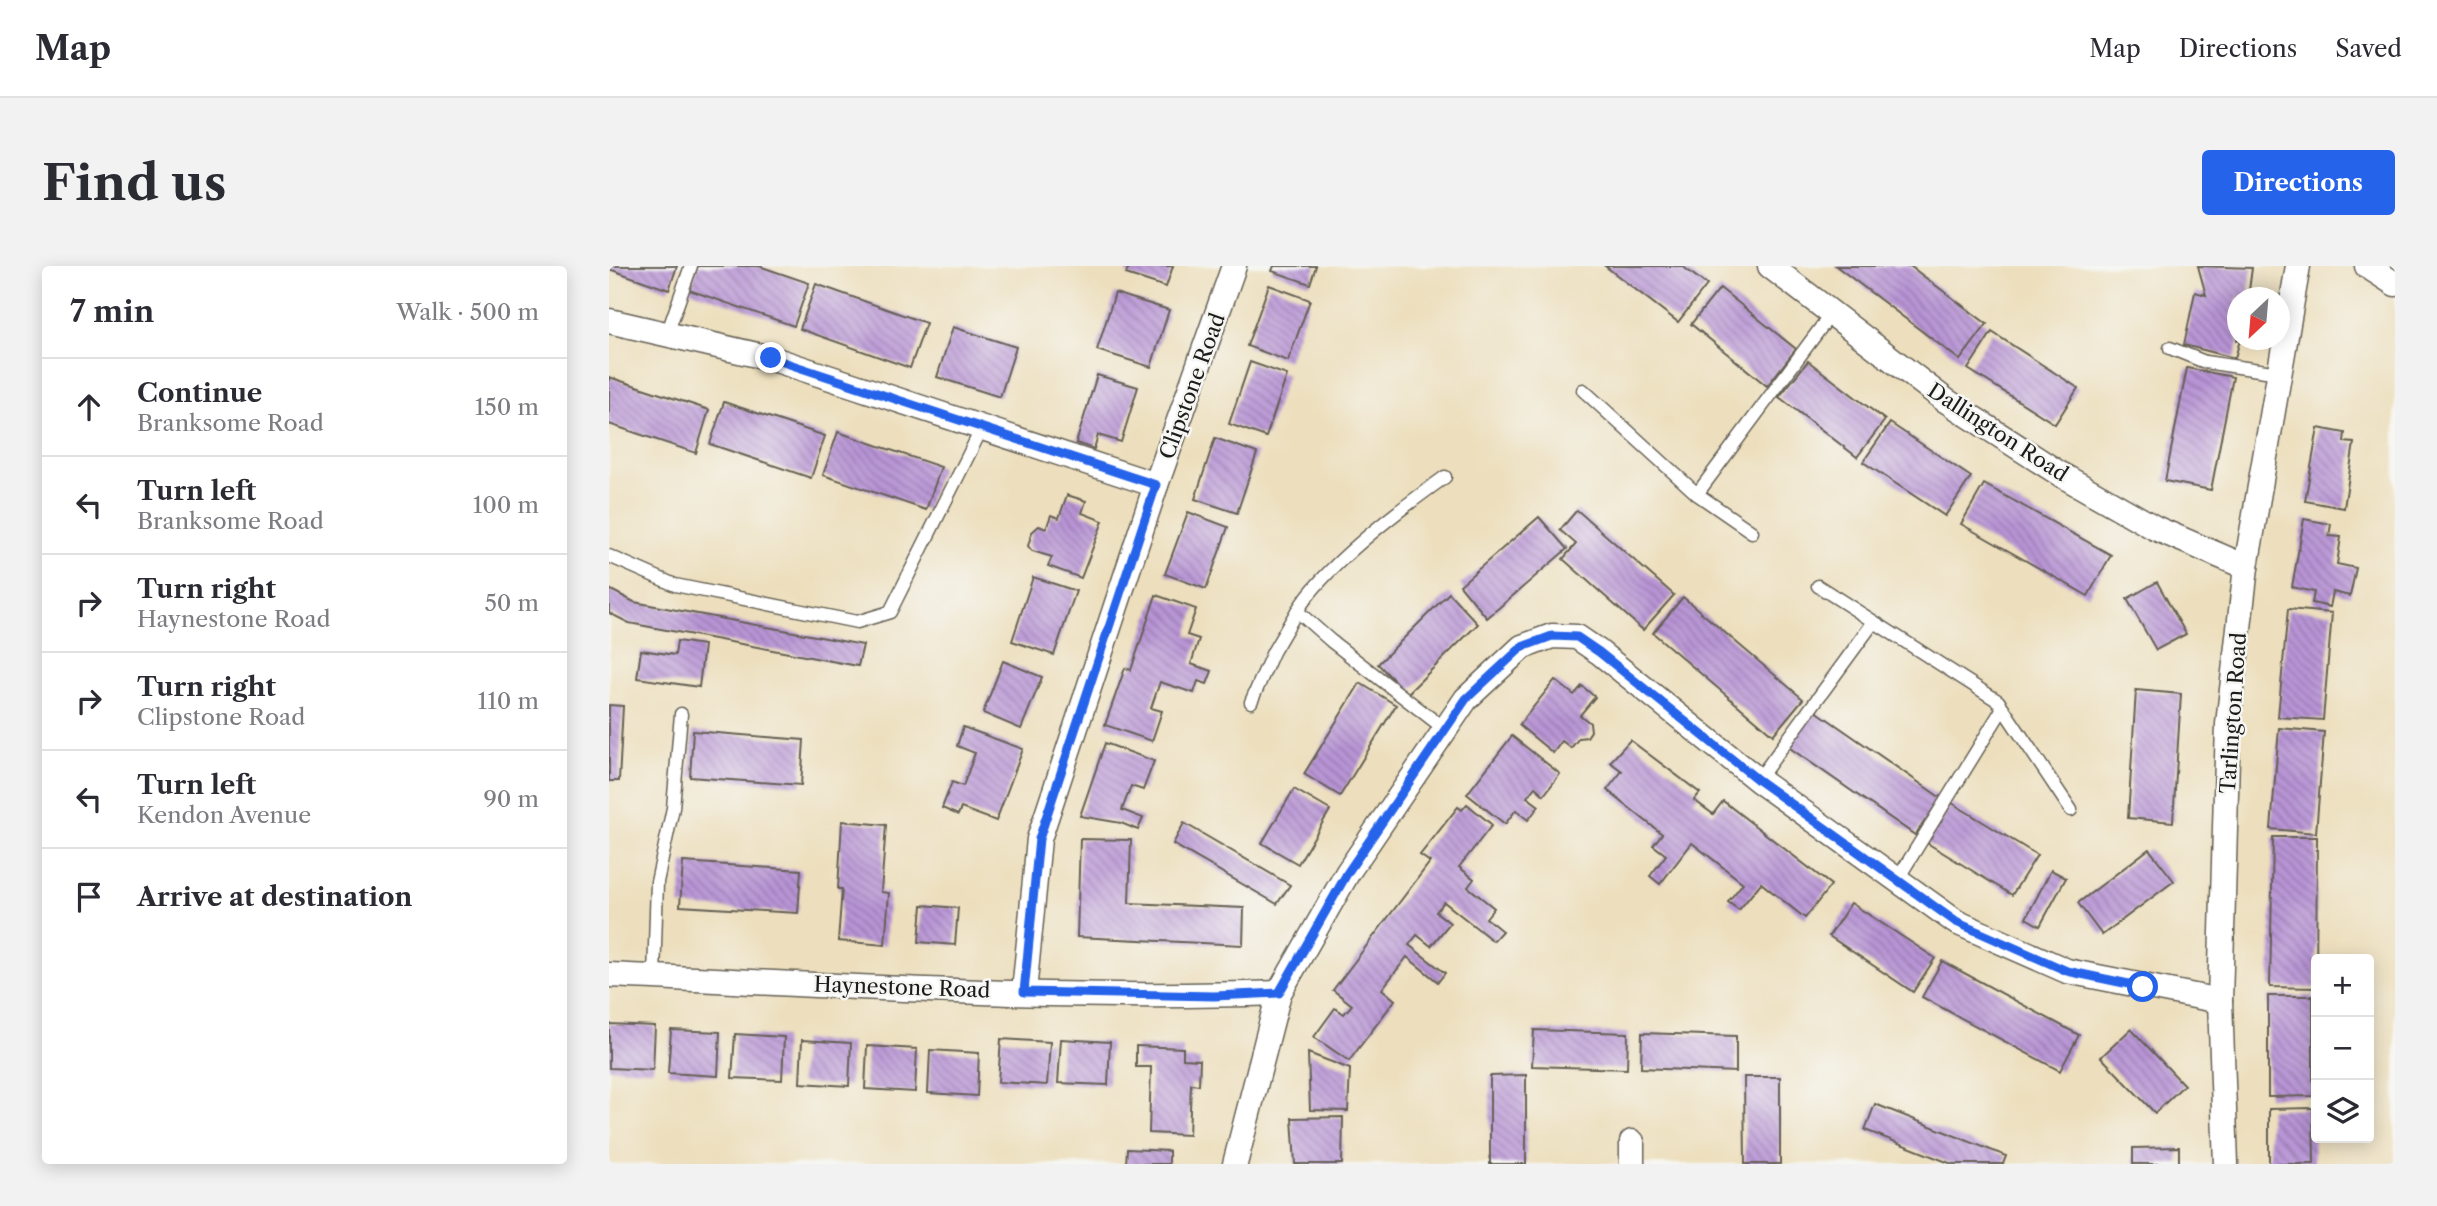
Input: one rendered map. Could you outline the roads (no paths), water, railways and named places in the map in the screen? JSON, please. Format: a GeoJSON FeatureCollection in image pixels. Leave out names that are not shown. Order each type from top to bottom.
{"type":"FeatureCollection","features":[{"type":"Feature","properties":{"kind":"street","name":"Clipstone Road"},"geometry":{"type":"LineString","coordinates":[[1024,992],[1039,839],[1156,485],[1234,266]]}},
{"type":"Feature","properties":{"kind":"street","name":"Dallington Road"},"geometry":{"type":"LineString","coordinates":[[1770,266],[1945,400],[2060,474],[2155,528],[2245,567]]}},
{"type":"Feature","properties":{"kind":"street","name":"Tarlington Road"},"geometry":{"type":"LineString","coordinates":[[2226,1164],[2220,1001],[2228,723],[2245,567],[2298,266]]}},
{"type":"Feature","properties":{"kind":"street"},"geometry":{"type":"LineString","coordinates":[[2367,266],[2395,284]]}},
{"type":"Feature","properties":{"kind":"street"},"geometry":{"type":"LineString","coordinates":[[609,321],[771,358],[1156,485]]}},
{"type":"Feature","properties":{"kind":"street"},"geometry":{"type":"LineString","coordinates":[[1235,1164],[1279,993],[1348,872],[1466,699],[1522,647],[1552,636],[1577,637],[1599,652],[1758,780],[1956,922],[2067,971],[2220,1001]]}},
{"type":"Feature","properties":{"kind":"street","name":"Haynestone Road"},"geometry":{"type":"LineString","coordinates":[[609,975],[1024,992],[1214,996],[1279,993]]}},
{"type":"Feature","properties":{"kind":"lane"},"geometry":{"type":"LineString","coordinates":[[667,334],[691,266]]}},
{"type":"Feature","properties":{"kind":"lane"},"geometry":{"type":"LineString","coordinates":[[1697,494],[1831,314]]}},
{"type":"Feature","properties":{"kind":"lane"},"geometry":{"type":"LineString","coordinates":[[2170,348],[2205,362],[2279,373]]}},
{"type":"Feature","properties":{"kind":"lane"},"geometry":{"type":"LineString","coordinates":[[1583,390],[1697,494],[1752,532]]}},
{"type":"Feature","properties":{"kind":"lane"},"geometry":{"type":"LineString","coordinates":[[609,556],[675,585],[857,622],[890,612],[982,428]]}},
{"type":"Feature","properties":{"kind":"lane"},"geometry":{"type":"LineString","coordinates":[[1251,702],[1273,652],[1313,588],[1378,528],[1445,477]]}},
{"type":"Feature","properties":{"kind":"lane"},"geometry":{"type":"LineString","coordinates":[[1818,586],[1998,701],[2071,810]]}},
{"type":"Feature","properties":{"kind":"lane"},"geometry":{"type":"LineString","coordinates":[[1297,611],[1445,730]]}},
{"type":"Feature","properties":{"kind":"lane"},"geometry":{"type":"LineString","coordinates":[[1758,780],[1873,623]]}},
{"type":"Feature","properties":{"kind":"lane"},"geometry":{"type":"LineString","coordinates":[[1897,880],[2003,708]]}},
{"type":"Feature","properties":{"kind":"lane"},"geometry":{"type":"LineString","coordinates":[[654,977],[657,882],[673,808],[681,714]]}}]}
